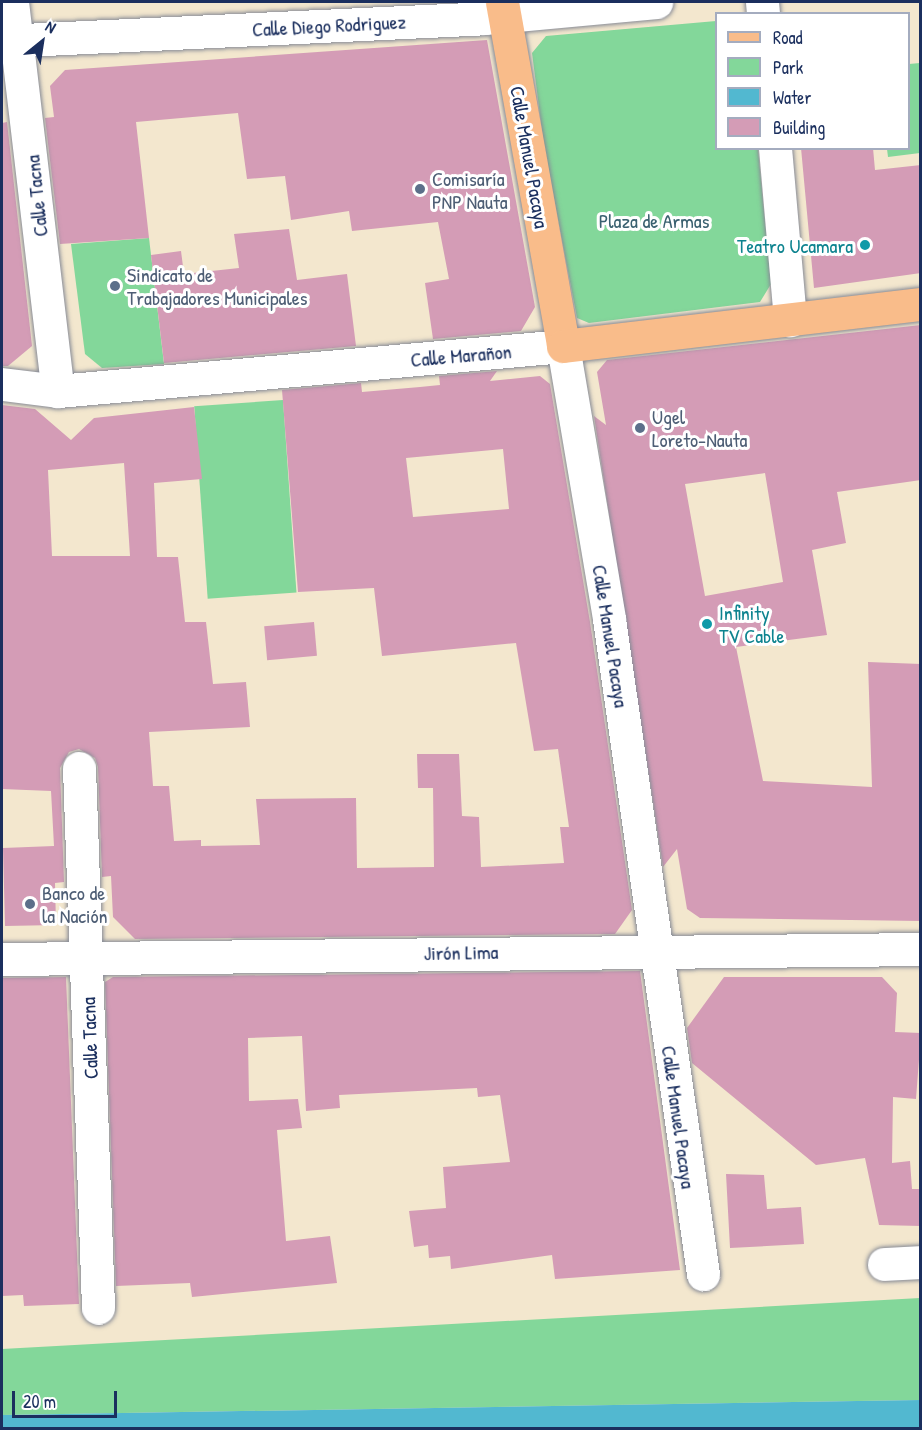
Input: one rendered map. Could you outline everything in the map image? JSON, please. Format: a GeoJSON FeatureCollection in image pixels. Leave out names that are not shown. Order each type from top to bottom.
{"type":"FeatureCollection","features":[{"type":"Feature","properties":{"kind":"main road","name":"Calle Manuel Pacaya"},"geometry":{"type":"LineString","coordinates":[[504,9],[563,346]]}},
{"type":"Feature","properties":{"kind":"main road","name":"Calle Marañon"},"geometry":{"type":"LineString","coordinates":[[563,346],[921,304]]}},
{"type":"Feature","properties":{"kind":"street","name":"Calle Tacna"},"geometry":{"type":"LineString","coordinates":[[12,2],[10,41],[58,391]]}},
{"type":"Feature","properties":{"kind":"street","name":"Calle Diego Rodriguez"},"geometry":{"type":"LineString","coordinates":[[10,41],[504,9],[656,2]]}},
{"type":"Feature","properties":{"kind":"street"},"geometry":{"type":"LineString","coordinates":[[775,150],[790,320]]}},
{"type":"Feature","properties":{"kind":"street","name":"Calle Marañon"},"geometry":{"type":"LineString","coordinates":[[2,384],[58,391],[563,346]]}},
{"type":"Feature","properties":{"kind":"street","name":"Calle Manuel Pacaya"},"geometry":{"type":"LineString","coordinates":[[563,346],[658,949],[669,1055],[703,1274]]}},
{"type":"Feature","properties":{"kind":"street","name":"Calle Tacna"},"geometry":{"type":"LineString","coordinates":[[79,768],[98,1308]]}},
{"type":"Feature","properties":{"kind":"street","name":"Jirón Lima"},"geometry":{"type":"LineString","coordinates":[[2,959],[658,949],[921,948]]}},
{"type":"Feature","properties":{"kind":"street"},"geometry":{"type":"LineString","coordinates":[[884,1264],[921,1262]]}},
{"type":"Feature","properties":{"kind":"green space","name":"Plaza de Armas"},"geometry":{"type":"Polygon","coordinates":[[[715,21],[715,150],[758,150],[771,284],[760,302],[589,323],[577,318],[544,146],[532,53],[546,36],[715,21]]]}},
{"type":"Feature","properties":{"kind":"green space"},"geometry":{"type":"Polygon","coordinates":[[[920,63],[920,153],[888,157],[887,150],[910,150],[910,64],[920,63]]]}},
{"type":"Feature","properties":{"kind":"green space"},"geometry":{"type":"Polygon","coordinates":[[[149,238],[164,364],[102,368],[85,354],[71,244],[149,238]]]}},
{"type":"Feature","properties":{"kind":"green space"},"geometry":{"type":"Polygon","coordinates":[[[283,400],[296,593],[208,599],[194,406],[283,400]]]}},
{"type":"Feature","properties":{"kind":"green space"},"geometry":{"type":"Polygon","coordinates":[[[920,1298],[920,1400],[2,1415],[2,1349],[920,1298]]]}},
{"type":"Feature","properties":{"kind":"water"},"geometry":{"type":"Polygon","coordinates":[[[920,1400],[920,1428],[2,1428],[2,1415],[920,1400]]]}},
{"type":"Feature","properties":{"kind":"building"},"geometry":{"type":"Polygon","coordinates":[[[487,40],[535,307],[521,331],[433,339],[425,283],[449,279],[438,222],[352,231],[349,211],[291,220],[285,176],[247,179],[238,113],[136,122],[149,238],[60,244],[45,118],[54,117],[50,86],[65,70],[487,40]]]}},
{"type":"Feature","properties":{"kind":"building"},"geometry":{"type":"Polygon","coordinates":[[[7,122],[32,346],[8,366],[2,366],[2,123],[7,122]]]}},
{"type":"Feature","properties":{"kind":"building"},"geometry":{"type":"Polygon","coordinates":[[[801,150],[873,150],[875,170],[921,165],[921,273],[814,288],[801,150]]]}},
{"type":"Feature","properties":{"kind":"building"},"geometry":{"type":"Polygon","coordinates":[[[289,229],[297,280],[347,274],[356,346],[164,363],[151,255],[181,251],[184,274],[239,268],[234,234],[289,229]]]}},
{"type":"Feature","properties":{"kind":"building"},"geometry":{"type":"Polygon","coordinates":[[[921,325],[921,480],[837,492],[846,543],[812,550],[827,635],[736,647],[763,781],[872,787],[868,662],[921,664],[921,921],[700,918],[687,909],[677,849],[663,867],[594,416],[606,425],[597,372],[607,360],[921,325]],[[765,473],[685,484],[705,596],[783,582],[765,473]]]}},
{"type":"Feature","properties":{"kind":"building"},"geometry":{"type":"Polygon","coordinates":[[[497,371],[490,381],[540,376],[550,384],[590,622],[632,910],[615,934],[135,939],[113,917],[111,876],[102,877],[98,767],[95,758],[79,749],[69,752],[60,768],[64,882],[55,883],[56,925],[5,926],[3,848],[54,846],[51,791],[2,789],[2,405],[35,409],[71,440],[94,418],[194,407],[202,479],[154,483],[157,557],[178,557],[185,622],[206,622],[213,684],[246,682],[250,727],[149,732],[153,786],[169,786],[174,841],[201,840],[201,846],[260,845],[256,799],[356,798],[357,868],[434,867],[433,788],[418,788],[417,754],[459,754],[462,816],[479,817],[481,867],[564,863],[560,827],[569,827],[558,749],[534,751],[516,643],[382,656],[374,588],[298,592],[282,390],[361,383],[362,392],[420,387],[440,385],[439,376],[497,371]],[[503,449],[406,458],[413,517],[509,509],[503,449]],[[124,463],[48,470],[52,556],[130,556],[124,463]]]}},
{"type":"Feature","properties":{"kind":"building"},"geometry":{"type":"Polygon","coordinates":[[[314,622],[317,656],[267,660],[264,626],[314,622]]]}},
{"type":"Feature","properties":{"kind":"building"},"geometry":{"type":"Polygon","coordinates":[[[640,971],[680,1270],[555,1279],[552,1255],[451,1269],[450,1256],[429,1258],[428,1245],[414,1247],[409,1211],[446,1208],[443,1167],[510,1162],[500,1095],[478,1097],[477,1088],[339,1095],[340,1108],[306,1111],[302,1036],[248,1038],[249,1101],[298,1099],[302,1128],[277,1130],[286,1241],[330,1236],[337,1283],[192,1297],[190,1283],[116,1286],[105,982],[113,977],[640,971]]]}},
{"type":"Feature","properties":{"kind":"building"},"geometry":{"type":"Polygon","coordinates":[[[66,977],[79,1304],[24,1306],[23,1295],[2,1296],[2,978],[66,977]]]}},
{"type":"Feature","properties":{"kind":"building"},"geometry":{"type":"Polygon","coordinates":[[[724,977],[882,977],[897,993],[895,1032],[921,1033],[916,1099],[893,1097],[892,1163],[910,1161],[912,1189],[921,1189],[921,1226],[879,1225],[865,1158],[816,1165],[692,1063],[687,1028],[724,977]]]}},
{"type":"Feature","properties":{"kind":"building"},"geometry":{"type":"Polygon","coordinates":[[[726,1174],[764,1175],[767,1209],[801,1207],[804,1244],[730,1248],[726,1174]]]}},
{"type":"Feature","properties":{"kind":"place","name":"Comisaría PNP Nauta"},"geometry":{"type":"Point","coordinates":[420,189]}},
{"type":"Feature","properties":{"kind":"place","name":"Teatro Ucamara"},"geometry":{"type":"Point","coordinates":[865,245]}},
{"type":"Feature","properties":{"kind":"place","name":"Sindicato de Trabajadores Municipales"},"geometry":{"type":"Point","coordinates":[115,286]}},
{"type":"Feature","properties":{"kind":"place","name":"Ugel Loreto-Nauta"},"geometry":{"type":"Point","coordinates":[640,428]}},
{"type":"Feature","properties":{"kind":"place","name":"Infinity TV Cable"},"geometry":{"type":"Point","coordinates":[707,624]}},
{"type":"Feature","properties":{"kind":"place","name":"Banco de la Nación"},"geometry":{"type":"Point","coordinates":[30,904]}}]}
